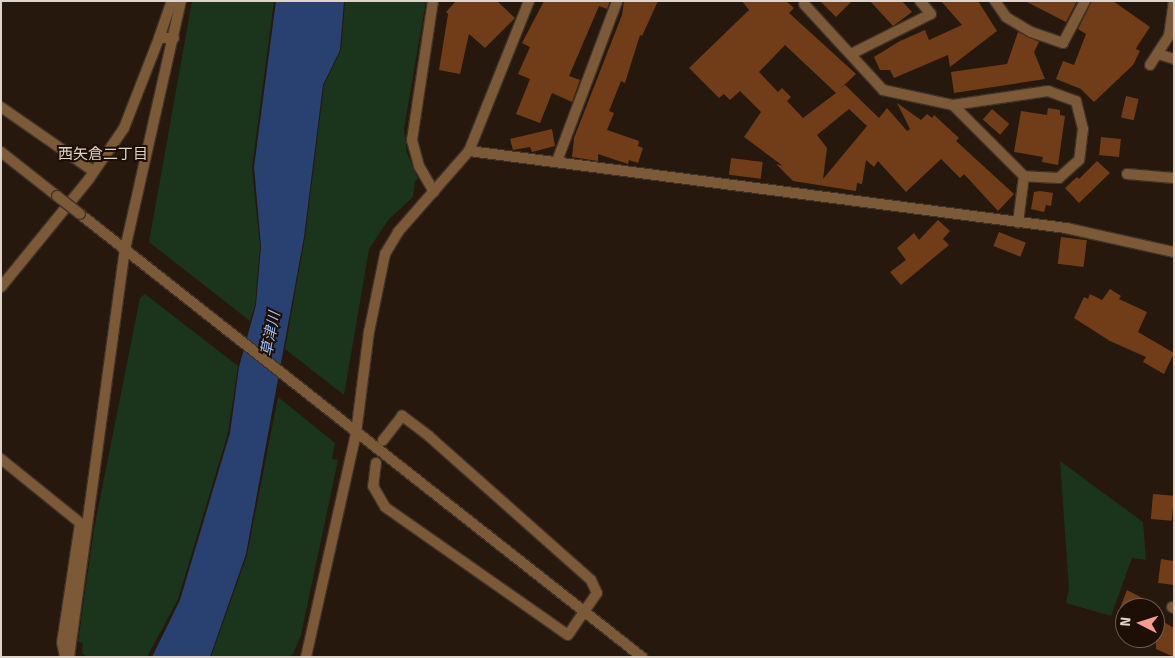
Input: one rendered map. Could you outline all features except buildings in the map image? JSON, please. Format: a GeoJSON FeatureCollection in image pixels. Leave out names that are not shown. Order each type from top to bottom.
{"type":"FeatureCollection","features":[{"type":"Feature","properties":{"kind":"street"},"geometry":{"type":"LineString","coordinates":[[1,287],[93,171],[124,128],[160,38],[172,1]]}},
{"type":"Feature","properties":{"kind":"street"},"geometry":{"type":"LineString","coordinates":[[69,657],[84,526],[125,249],[181,1]]}},
{"type":"Feature","properties":{"kind":"street"},"geometry":{"type":"LineString","coordinates":[[433,1],[412,140],[420,166],[434,192]]}},
{"type":"Feature","properties":{"kind":"street"},"geometry":{"type":"LineString","coordinates":[[306,657],[356,433],[369,332],[385,254],[398,232],[469,151],[529,1]]}},
{"type":"Feature","properties":{"kind":"street"},"geometry":{"type":"LineString","coordinates":[[557,161],[617,1]]}},
{"type":"Feature","properties":{"kind":"street"},"geometry":{"type":"LineString","coordinates":[[851,54],[930,14],[920,1]]}},
{"type":"Feature","properties":{"kind":"street"},"geometry":{"type":"LineString","coordinates":[[995,1],[1006,17],[1031,32],[1063,43],[1085,1]]}},
{"type":"Feature","properties":{"kind":"street"},"geometry":{"type":"LineString","coordinates":[[804,2],[883,90],[953,105],[1048,91],[1076,101],[1084,129],[1079,160],[1059,178],[1024,176],[953,105]]}},
{"type":"Feature","properties":{"kind":"street"},"geometry":{"type":"LineString","coordinates":[[1150,65],[1170,36],[1174,2]]}},
{"type":"Feature","properties":{"kind":"street"},"geometry":{"type":"LineString","coordinates":[[160,38],[174,38]]}},
{"type":"Feature","properties":{"kind":"street"},"geometry":{"type":"LineString","coordinates":[[1158,54],[1174,60]]}},
{"type":"Feature","properties":{"kind":"street"},"geometry":{"type":"LineString","coordinates":[[1,107],[93,171]]}},
{"type":"Feature","properties":{"kind":"street"},"geometry":{"type":"LineString","coordinates":[[469,151],[1066,228],[1174,252]]}},
{"type":"Feature","properties":{"kind":"street"},"geometry":{"type":"LineString","coordinates":[[1,152],[642,657]]}},
{"type":"Feature","properties":{"kind":"street"},"geometry":{"type":"LineString","coordinates":[[1127,174],[1174,178]]}},
{"type":"Feature","properties":{"kind":"street"},"geometry":{"type":"LineString","coordinates":[[1018,223],[1024,176]]}},
{"type":"Feature","properties":{"kind":"street"},"geometry":{"type":"LineString","coordinates":[[376,463],[373,486],[385,507],[568,635],[597,593],[592,580],[429,436],[402,416],[383,440]]}},
{"type":"Feature","properties":{"kind":"street"},"geometry":{"type":"LineString","coordinates":[[1,459],[84,526]]}},
{"type":"Feature","properties":{"kind":"street"},"geometry":{"type":"LineString","coordinates":[[65,657],[62,643],[84,526]]}},
{"type":"Feature","properties":{"kind":"green space"},"geometry":{"type":"Polygon","coordinates":[[[192,1],[274,1],[252,168],[260,246],[255,305],[250,321],[149,242],[192,1]]]}},
{"type":"Feature","properties":{"kind":"green space"},"geometry":{"type":"Polygon","coordinates":[[[345,1],[426,1],[404,128],[407,153],[418,179],[415,181],[413,197],[389,219],[369,249],[344,395],[285,349],[305,237],[324,85],[341,50],[345,1]]]}},
{"type":"Feature","properties":{"kind":"green space"},"geometry":{"type":"Polygon","coordinates":[[[145,294],[238,366],[228,433],[178,599],[147,657],[87,657],[82,653],[83,643],[78,642],[94,529],[140,298],[145,294]]]}},
{"type":"Feature","properties":{"kind":"green space"},"geometry":{"type":"Polygon","coordinates":[[[278,397],[335,443],[332,459],[338,460],[301,635],[293,654],[288,657],[211,657],[247,555],[278,397]]]}},
{"type":"Feature","properties":{"kind":"green space"},"geometry":{"type":"Polygon","coordinates":[[[1060,461],[1143,522],[1146,560],[1132,558],[1118,598],[1115,598],[1115,605],[1111,616],[1066,603],[1069,589],[1060,461]]]}},
{"type":"Feature","properties":{"kind":"water","name":"草津川"},"geometry":{"type":"Polygon","coordinates":[[[276,1],[344,1],[340,50],[323,85],[304,237],[246,554],[210,657],[152,657],[180,600],[230,433],[239,367],[256,305],[261,246],[254,167],[276,1]]]}},
{"type":"Feature","properties":{"kind":"district","name":"西矢倉二丁目"},"geometry":{"type":"Point","coordinates":[103,155]}}]}
